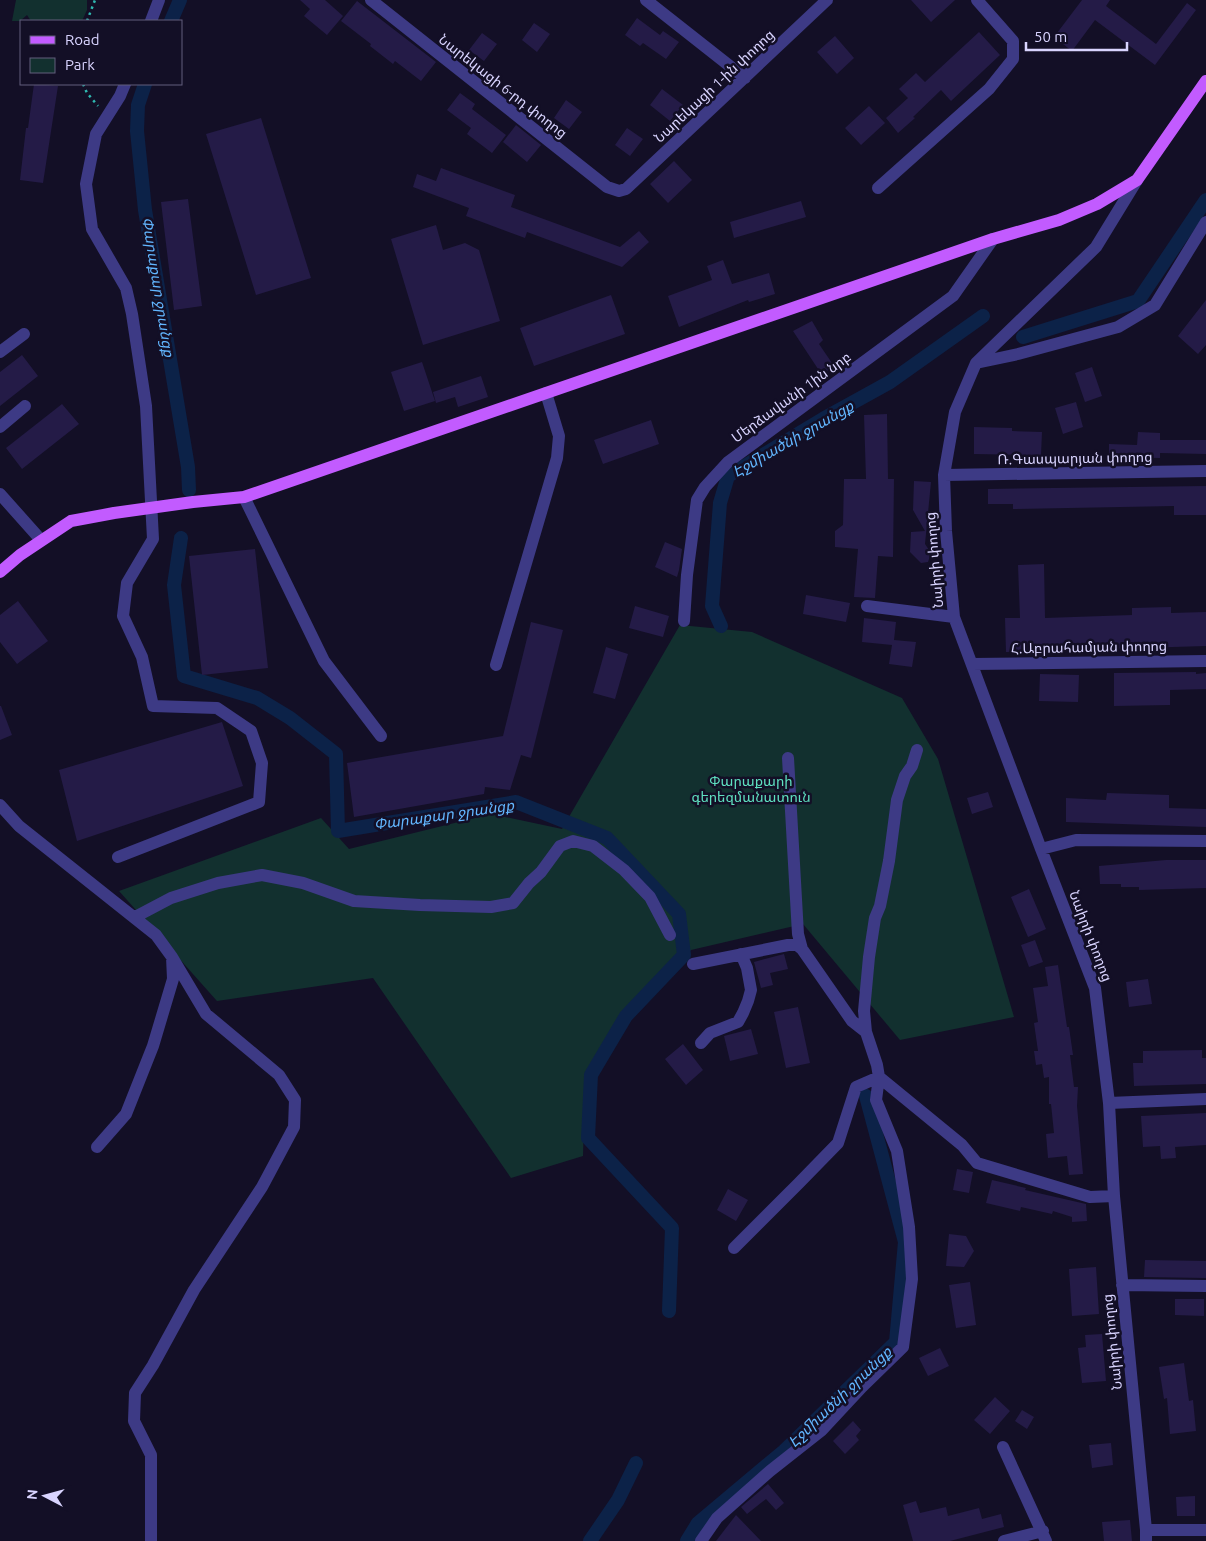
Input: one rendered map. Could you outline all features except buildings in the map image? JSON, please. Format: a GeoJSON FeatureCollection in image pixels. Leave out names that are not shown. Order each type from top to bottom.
{"type":"FeatureCollection","features":[{"type":"Feature","properties":{"kind":"main road"},"geometry":{"type":"LineString","coordinates":[[0,572],[20,555],[71,521],[192,502],[244,497],[993,239],[1059,220],[1097,204],[1137,180],[1206,81]]}},
{"type":"Feature","properties":{"kind":"street"},"geometry":{"type":"LineString","coordinates":[[151,20],[159,0]]}},
{"type":"Feature","properties":{"kind":"street","name":"Նարեկացի 6-րդ փողոց"},"geometry":{"type":"LineString","coordinates":[[371,0],[607,187],[619,191]]}},
{"type":"Feature","properties":{"kind":"street"},"geometry":{"type":"LineString","coordinates":[[646,0],[745,78]]}},
{"type":"Feature","properties":{"kind":"street","name":"Նարեկացի 1-ին փողոց"},"geometry":{"type":"LineString","coordinates":[[619,191],[626,189],[827,0]]}},
{"type":"Feature","properties":{"kind":"street"},"geometry":{"type":"LineString","coordinates":[[878,188],[988,89],[1013,59],[1013,42],[977,0]]}},
{"type":"Feature","properties":{"kind":"street"},"geometry":{"type":"LineString","coordinates":[[118,857],[259,802],[262,763],[251,731],[216,708],[153,706],[142,657],[123,616],[127,583],[153,539],[146,406],[132,314],[126,288],[92,229],[86,184],[96,134],[120,96],[125,85]]}},
{"type":"Feature","properties":{"kind":"street"},"geometry":{"type":"LineString","coordinates":[[976,363],[1096,247],[1137,180]]}},
{"type":"Feature","properties":{"kind":"street"},"geometry":{"type":"LineString","coordinates":[[976,363],[1018,354],[1118,327],[1155,305],[1206,222]]}},
{"type":"Feature","properties":{"kind":"street","name":"Մերձավանի 1ին նրբ"},"geometry":{"type":"LineString","coordinates":[[684,621],[693,523],[697,500],[705,487],[728,462],[953,296],[993,239]]}},
{"type":"Feature","properties":{"kind":"street"},"geometry":{"type":"LineString","coordinates":[[0,352],[24,334]]}},
{"type":"Feature","properties":{"kind":"street","name":"Նաիրի փողոց"},"geometry":{"type":"LineString","coordinates":[[976,363],[955,412],[944,475],[946,531],[954,617],[1095,988],[1109,1103],[1114,1196],[1146,1535]]}},
{"type":"Feature","properties":{"kind":"street"},"geometry":{"type":"LineString","coordinates":[[496,666],[557,458],[559,436],[546,393]]}},
{"type":"Feature","properties":{"kind":"street"},"geometry":{"type":"LineString","coordinates":[[0,427],[25,406]]}},
{"type":"Feature","properties":{"kind":"street","name":"Ռ.Գասպարյան փողոց"},"geometry":{"type":"LineString","coordinates":[[944,475],[1206,471]]}},
{"type":"Feature","properties":{"kind":"street"},"geometry":{"type":"LineString","coordinates":[[0,494],[41,540]]}},
{"type":"Feature","properties":{"kind":"street"},"geometry":{"type":"LineString","coordinates":[[244,497],[324,661],[381,736]]}},
{"type":"Feature","properties":{"kind":"street"},"geometry":{"type":"LineString","coordinates":[[866,606],[954,617]]}},
{"type":"Feature","properties":{"kind":"street","name":"Հ.Աբրահամյան փողոց"},"geometry":{"type":"LineString","coordinates":[[972,664],[1206,661]]}},
{"type":"Feature","properties":{"kind":"street"},"geometry":{"type":"LineString","coordinates":[[701,1541],[717,1518],[770,1471],[822,1430],[903,1347],[912,1279],[909,1227],[897,1151],[876,1100],[879,1077],[866,1032],[864,1012],[869,957],[875,918],[880,906],[889,861],[896,800],[905,776],[912,766],[917,750]]}},
{"type":"Feature","properties":{"kind":"street"},"geometry":{"type":"LineString","coordinates":[[788,758],[798,934],[802,949],[852,1021],[866,1032]]}},
{"type":"Feature","properties":{"kind":"street"},"geometry":{"type":"LineString","coordinates":[[0,805],[19,826],[156,935],[172,957],[206,1014],[279,1075],[295,1100],[294,1127],[262,1187],[194,1290],[153,1365],[135,1393],[134,1421],[151,1455],[151,1541]]}},
{"type":"Feature","properties":{"kind":"street"},"geometry":{"type":"LineString","coordinates":[[1041,849],[1076,840],[1206,841]]}},
{"type":"Feature","properties":{"kind":"street"},"geometry":{"type":"LineString","coordinates":[[135,917],[171,898],[218,883],[262,875],[303,883],[354,901],[491,907],[513,903],[528,883],[541,872],[560,846],[574,841],[593,846],[624,870],[650,897],[670,935]]}},
{"type":"Feature","properties":{"kind":"street"},"geometry":{"type":"LineString","coordinates":[[693,964],[788,944],[797,945],[802,949]]}},
{"type":"Feature","properties":{"kind":"street"},"geometry":{"type":"LineString","coordinates":[[701,1043],[710,1032],[738,1022],[743,1013],[750,990],[747,968],[742,954]]}},
{"type":"Feature","properties":{"kind":"street"},"geometry":{"type":"LineString","coordinates":[[97,1146],[126,1114],[153,1046],[173,979],[172,957]]}},
{"type":"Feature","properties":{"kind":"street"},"geometry":{"type":"LineString","coordinates":[[879,1077],[962,1146],[977,1164],[1090,1198],[1114,1196]]}},
{"type":"Feature","properties":{"kind":"street"},"geometry":{"type":"LineString","coordinates":[[734,1248],[838,1143],[856,1087],[879,1077]]}},
{"type":"Feature","properties":{"kind":"street"},"geometry":{"type":"LineString","coordinates":[[1109,1103],[1206,1099]]}},
{"type":"Feature","properties":{"kind":"street"},"geometry":{"type":"LineString","coordinates":[[1122,1285],[1206,1286]]}},
{"type":"Feature","properties":{"kind":"street"},"geometry":{"type":"LineString","coordinates":[[1002,1447],[1045,1536],[1004,1541]]}},
{"type":"Feature","properties":{"kind":"street"},"geometry":{"type":"LineString","coordinates":[[1146,1535],[1206,1530]]}},
{"type":"Feature","properties":{"kind":"path"},"geometry":{"type":"LineString","coordinates":[[87,20],[95,0]]}},
{"type":"Feature","properties":{"kind":"path"},"geometry":{"type":"LineString","coordinates":[[83,85],[87,93],[107,117]]}},
{"type":"Feature","properties":{"kind":"green space"},"geometry":{"type":"Polygon","coordinates":[[[16,0],[87,0],[87,10],[82,20],[30,20],[27,15],[20,21],[12,21],[16,0]]]}},
{"type":"Feature","properties":{"kind":"green space","name":"Փարաքարի գերեզմանատուն"},"geometry":{"type":"Polygon","coordinates":[[[680,625],[752,632],[902,698],[938,759],[1014,1017],[900,1040],[803,924],[691,950],[585,1074],[583,1156],[511,1178],[373,978],[217,1001],[119,891],[321,818],[349,849],[491,814],[562,829],[680,625]]]}},
{"type":"Feature","properties":{"kind":"waterway","name":"Փարաքար ջրանցք"},"geometry":{"type":"LineString","coordinates":[[171,20],[180,0]]}},
{"type":"Feature","properties":{"kind":"waterway","name":"Փարաքար ջրանցք"},"geometry":{"type":"LineString","coordinates":[[145,85],[138,105],[137,131],[145,210],[188,467],[189,490]]}},
{"type":"Feature","properties":{"kind":"waterway","name":"Էջմիածնի ջրանցք"},"geometry":{"type":"LineString","coordinates":[[1023,337],[1138,301],[1206,200]]}},
{"type":"Feature","properties":{"kind":"waterway","name":"Էջմիածնի ջրանցք"},"geometry":{"type":"LineString","coordinates":[[721,626],[712,606],[720,503],[728,476],[823,419],[890,382],[983,316]]}},
{"type":"Feature","properties":{"kind":"waterway","name":"Փարաքար ջրանցք"},"geometry":{"type":"LineString","coordinates":[[181,538],[174,585],[184,676],[257,698],[290,718],[336,754],[338,831],[516,802],[607,838],[679,914],[684,955],[626,1016],[591,1075],[588,1138],[672,1228],[669,1311]]}},
{"type":"Feature","properties":{"kind":"waterway","name":"Էջմիածնի ջրանցք"},"geometry":{"type":"LineString","coordinates":[[687,1541],[698,1523],[784,1451],[896,1342],[905,1242],[866,1096]]}},
{"type":"Feature","properties":{"kind":"waterway","name":"Փարաքար ջրանցք"},"geometry":{"type":"LineString","coordinates":[[590,1541],[618,1500],[636,1463]]}}]}
